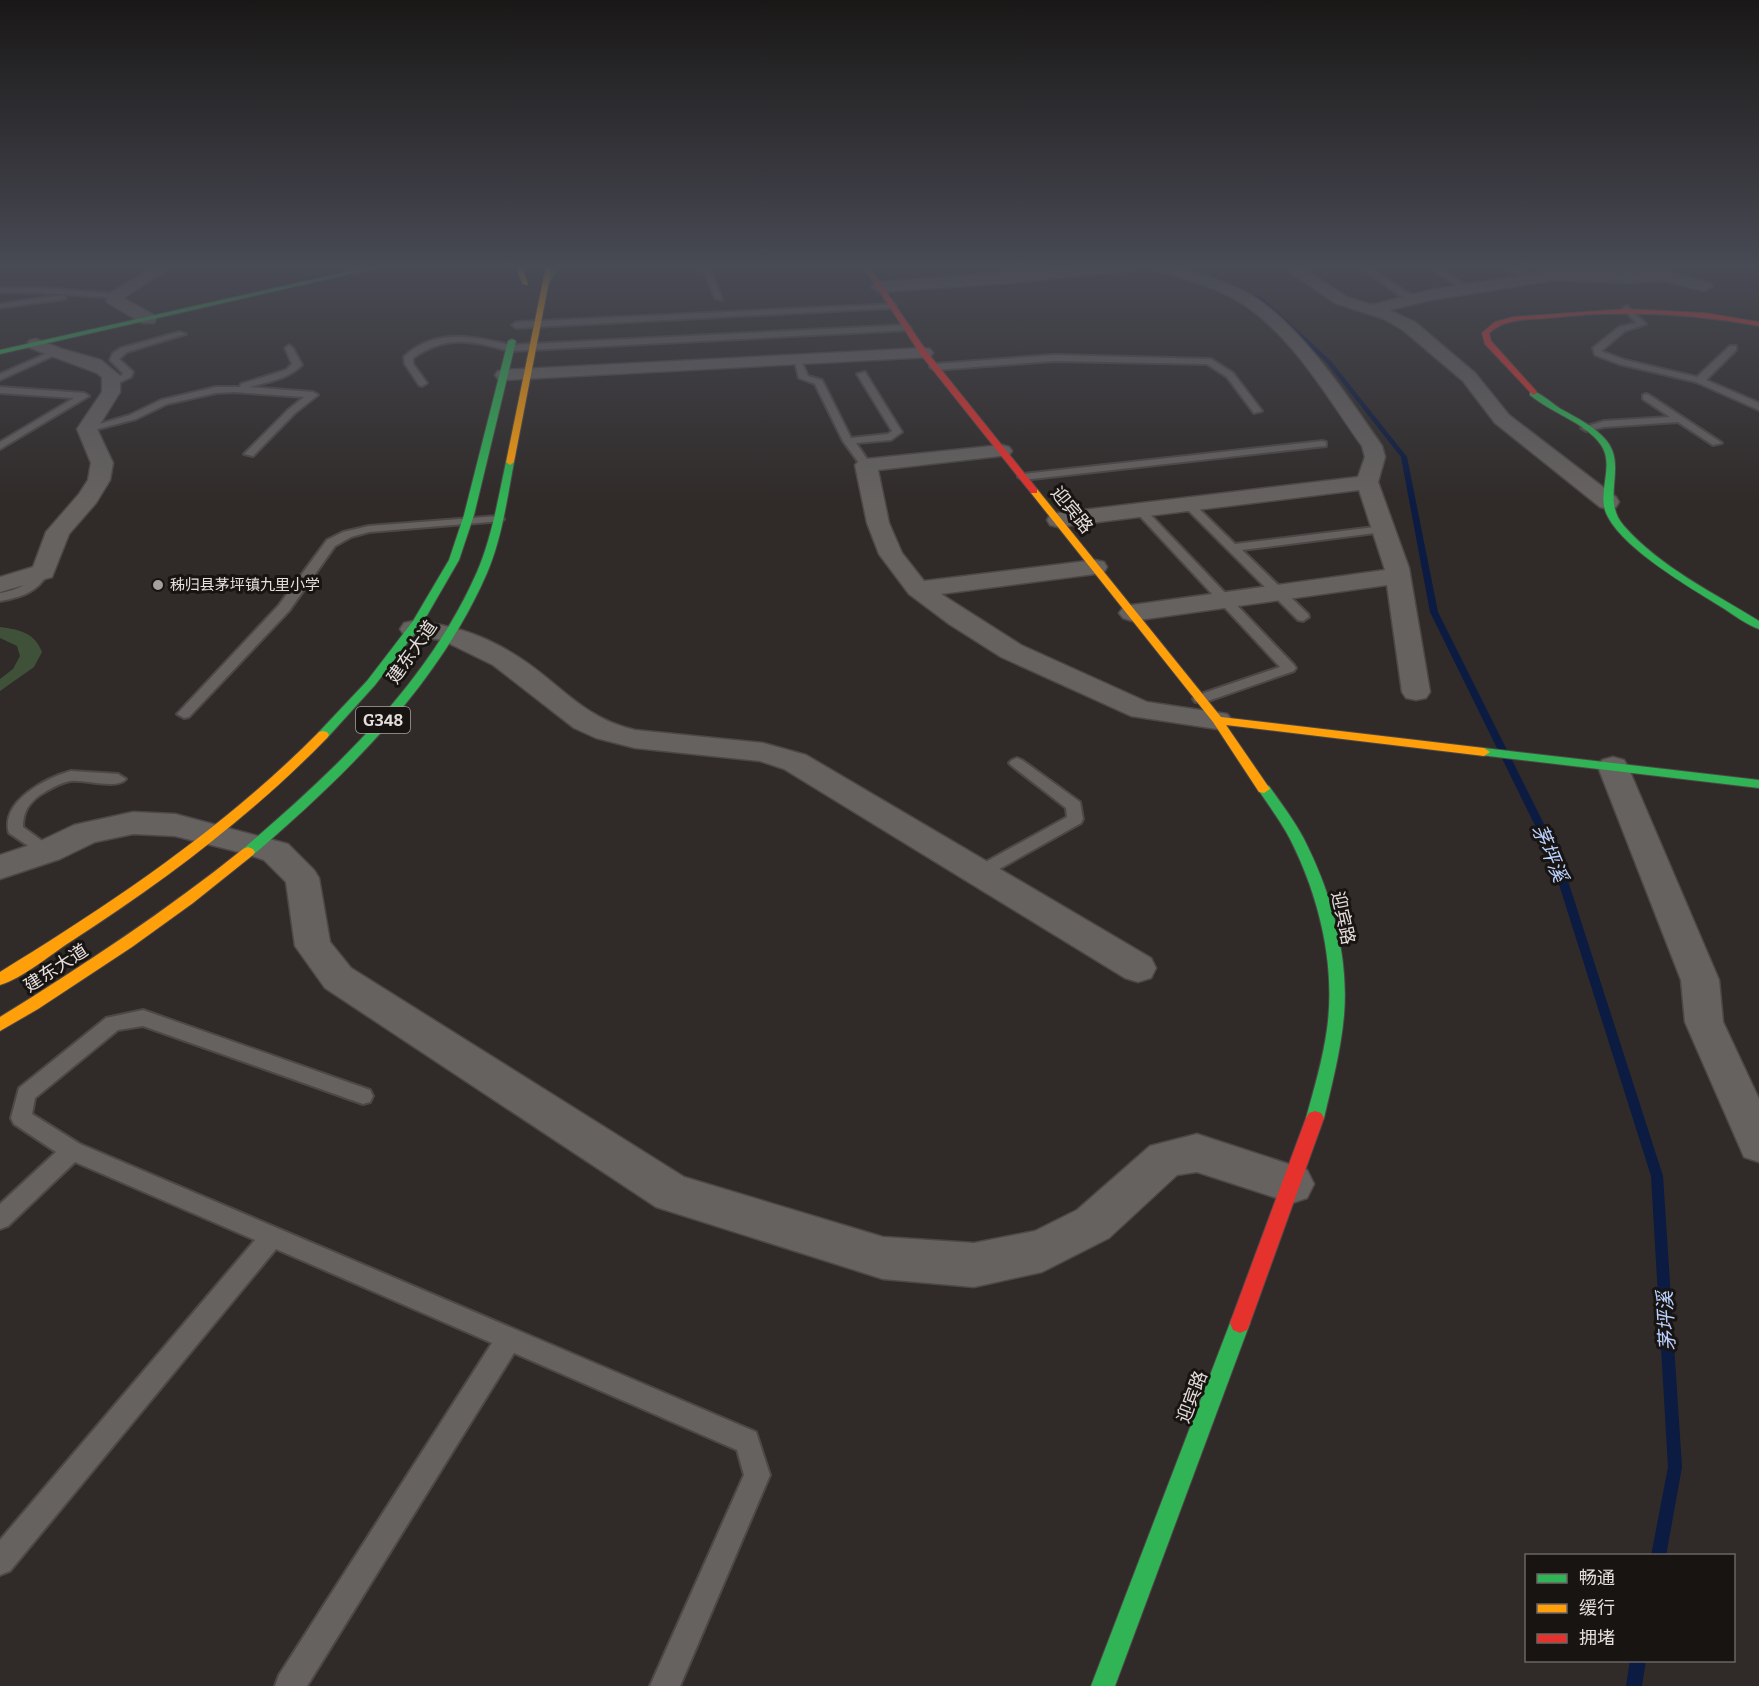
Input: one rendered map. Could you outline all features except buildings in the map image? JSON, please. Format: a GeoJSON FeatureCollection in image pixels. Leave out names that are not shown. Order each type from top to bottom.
{"type":"FeatureCollection","features":[{"type":"Feature","properties":{"kind":"main road"},"geometry":{"type":"LineString","coordinates":[[0,352],[45,349],[60,345]]}},
{"type":"Feature","properties":{"kind":"main road","name":"建东大道"},"geometry":{"type":"LineString","coordinates":[[0,978],[37,957],[147,882],[211,833],[306,751],[360,695],[413,629],[432,600],[454,558],[468,521],[511,345]]}},
{"type":"Feature","properties":{"kind":"main road","name":"迎宾路"},"geometry":{"type":"LineString","coordinates":[[919,345],[1217,720],[1296,837],[1318,885],[1331,938],[1337,997],[1330,1059],[1313,1126],[1103,1686]]}},
{"type":"Feature","properties":{"kind":"main road"},"geometry":{"type":"LineString","coordinates":[[1490,345],[1538,398],[1599,437],[1610,455],[1608,502],[1616,525],[1628,537],[1759,626]]}},
{"type":"Feature","properties":{"kind":"main road","name":"建东大道"},"geometry":{"type":"LineString","coordinates":[[0,1025],[70,982],[184,903],[256,845],[346,763],[397,704],[439,650],[488,558],[498,519],[532,347]]}},
{"type":"Feature","properties":{"kind":"main road"},"geometry":{"type":"LineString","coordinates":[[1217,720],[1759,784]]}},
{"type":"Feature","properties":{"kind":"street"},"geometry":{"type":"LineString","coordinates":[[1293,345],[1372,446],[1375,457],[1367,482],[1398,576],[1416,692]]}},
{"type":"Feature","properties":{"kind":"street"},"geometry":{"type":"LineString","coordinates":[[1431,345],[1469,376],[1502,419],[1608,502]]}},
{"type":"Feature","properties":{"kind":"street"},"geometry":{"type":"LineString","coordinates":[[0,585],[43,572],[58,532],[88,498],[99,480],[102,463],[87,429],[111,392],[111,376],[96,364],[45,349]]}},
{"type":"Feature","properties":{"kind":"street"},"geometry":{"type":"LineString","coordinates":[[504,375],[797,360],[930,360]]}},
{"type":"Feature","properties":{"kind":"street"},"geometry":{"type":"LineString","coordinates":[[1002,451],[866,465],[878,523],[891,554],[918,589],[958,618],[1011,651],[1141,710],[1217,720]]}},
{"type":"Feature","properties":{"kind":"street"},"geometry":{"type":"LineString","coordinates":[[1058,520],[1367,482]]}},
{"type":"Feature","properties":{"kind":"street"},"geometry":{"type":"LineString","coordinates":[[918,589],[1095,567]]}},
{"type":"Feature","properties":{"kind":"street"},"geometry":{"type":"LineString","coordinates":[[1132,613],[1398,576]]}},
{"type":"Feature","properties":{"kind":"street"},"geometry":{"type":"LineString","coordinates":[[413,629],[448,633],[503,659],[584,722],[606,732],[635,739],[763,752],[795,762],[1138,968]]}},
{"type":"Feature","properties":{"kind":"street"},"geometry":{"type":"LineString","coordinates":[[1613,767],[1701,980],[1704,1022],[1759,1143]]}},
{"type":"Feature","properties":{"kind":"street"},"geometry":{"type":"LineString","coordinates":[[0,867],[48,851],[86,833],[133,823],[175,825],[276,852],[302,878],[313,946],[338,978],[672,1193],[884,1258],[974,1265],[1042,1251],[1093,1224],[1165,1159],[1197,1153],[1292,1184]]}},
{"type":"Feature","properties":{"kind":"lane"},"geometry":{"type":"LineString","coordinates":[[111,383],[126,377],[128,372],[114,360],[116,355],[142,345]]}},
{"type":"Feature","properties":{"kind":"lane"},"geometry":{"type":"LineString","coordinates":[[422,383],[409,364],[408,357],[428,345]]}},
{"type":"Feature","properties":{"kind":"lane"},"geometry":{"type":"LineString","coordinates":[[499,345],[510,348],[578,345]]}},
{"type":"Feature","properties":{"kind":"lane"},"geometry":{"type":"LineString","coordinates":[[1602,345],[1596,350],[1598,353],[1622,362],[1699,380],[1759,406]]}},
{"type":"Feature","properties":{"kind":"lane"},"geometry":{"type":"LineString","coordinates":[[87,429],[133,417],[180,397],[234,389],[289,372],[297,365],[289,348]]}},
{"type":"Feature","properties":{"kind":"lane"},"geometry":{"type":"LineString","coordinates":[[1699,380],[1706,376],[1733,348]]}},
{"type":"Feature","properties":{"kind":"lane"},"geometry":{"type":"LineString","coordinates":[[0,376],[45,349]]}},
{"type":"Feature","properties":{"kind":"lane"},"geometry":{"type":"LineString","coordinates":[[930,360],[1054,358],[1208,361],[1218,365],[1236,380],[1257,411]]}},
{"type":"Feature","properties":{"kind":"lane"},"geometry":{"type":"LineString","coordinates":[[797,360],[804,378],[819,382],[848,441],[866,465]]}},
{"type":"Feature","properties":{"kind":"lane"},"geometry":{"type":"LineString","coordinates":[[848,441],[891,437],[897,432],[862,374]]}},
{"type":"Feature","properties":{"kind":"lane"},"geometry":{"type":"LineString","coordinates":[[234,389],[313,395],[292,411],[249,454]]}},
{"type":"Feature","properties":{"kind":"lane"},"geometry":{"type":"LineString","coordinates":[[0,390],[84,396],[0,446]]}},
{"type":"Feature","properties":{"kind":"lane"},"geometry":{"type":"LineString","coordinates":[[1646,397],[1717,443]]}},
{"type":"Feature","properties":{"kind":"lane"},"geometry":{"type":"LineString","coordinates":[[1586,428],[1604,424],[1680,419]]}},
{"type":"Feature","properties":{"kind":"lane"},"geometry":{"type":"LineString","coordinates":[[1023,477],[1322,444]]}},
{"type":"Feature","properties":{"kind":"lane"},"geometry":{"type":"LineString","coordinates":[[1188,504],[1303,617]]}},
{"type":"Feature","properties":{"kind":"lane"},"geometry":{"type":"LineString","coordinates":[[1140,510],[1289,668],[1200,699]]}},
{"type":"Feature","properties":{"kind":"lane"},"geometry":{"type":"LineString","coordinates":[[184,714],[284,608],[331,543],[347,534],[369,529],[498,519]]}},
{"type":"Feature","properties":{"kind":"lane"},"geometry":{"type":"LineString","coordinates":[[1232,548],[1383,529]]}},
{"type":"Feature","properties":{"kind":"lane"},"geometry":{"type":"LineString","coordinates":[[0,597],[17,594],[36,586],[43,572]]}},
{"type":"Feature","properties":{"kind":"lane"},"geometry":{"type":"LineString","coordinates":[[979,873],[1075,819],[1074,806],[1017,763]]}},
{"type":"Feature","properties":{"kind":"lane"},"geometry":{"type":"LineString","coordinates":[[48,851],[15,829],[15,813],[27,797],[48,783],[71,776],[118,779]]}},
{"type":"Feature","properties":{"kind":"lane"},"geometry":{"type":"LineString","coordinates":[[363,1096],[143,1018],[113,1023],[26,1094],[21,1118],[72,1151],[747,1441],[757,1475],[665,1686]]}},
{"type":"Feature","properties":{"kind":"lane"},"geometry":{"type":"LineString","coordinates":[[0,1219],[72,1151]]}},
{"type":"Feature","properties":{"kind":"lane"},"geometry":{"type":"LineString","coordinates":[[0,1561],[272,1237]]}},
{"type":"Feature","properties":{"kind":"lane"},"geometry":{"type":"LineString","coordinates":[[290,1686],[509,1339]]}},
{"type":"Feature","properties":{"kind":"green space"},"geometry":{"type":"Polygon","coordinates":[[[0,627],[26,633],[35,640],[42,652],[34,667],[0,691],[0,679],[13,669],[20,656],[17,646],[0,638],[0,627]]]}},
{"type":"Feature","properties":{"kind":"waterway","name":"茅坪溪"},"geometry":{"type":"LineString","coordinates":[[1310,345],[1329,362],[1404,457],[1434,612],[1555,856],[1657,1176],[1675,1467],[1658,1554]]}},
{"type":"Feature","properties":{"kind":"waterway","name":"茅坪溪"},"geometry":{"type":"LineString","coordinates":[[1634,1686],[1638,1662]]}},
{"type":"Feature","properties":{"kind":"traffic: fast"},"geometry":{"type":"LineString","coordinates":[[0,352],[33,345]]}},
{"type":"Feature","properties":{"kind":"traffic: fast"},"geometry":{"type":"LineString","coordinates":[[323,735],[371,683],[418,622],[454,560],[469,515],[511,345]]}},
{"type":"Feature","properties":{"kind":"traffic: fast"},"geometry":{"type":"LineString","coordinates":[[1533,393],[1589,429],[1604,443],[1611,468],[1608,505],[1620,528],[1655,559],[1759,626]]}},
{"type":"Feature","properties":{"kind":"traffic: fast"},"geometry":{"type":"LineString","coordinates":[[248,852],[348,760],[412,687],[440,649],[464,610],[482,572],[492,545],[510,462]]}},
{"type":"Feature","properties":{"kind":"traffic: fast"},"geometry":{"type":"LineString","coordinates":[[1484,752],[1759,784]]}},
{"type":"Feature","properties":{"kind":"traffic: fast"},"geometry":{"type":"LineString","coordinates":[[1264,789],[1290,826],[1306,857],[1320,895],[1331,936],[1337,997],[1335,1028],[1315,1118]]}},
{"type":"Feature","properties":{"kind":"traffic: fast"},"geometry":{"type":"LineString","coordinates":[[1103,1686],[1240,1323]]}},
{"type":"Feature","properties":{"kind":"traffic: slow"},"geometry":{"type":"LineString","coordinates":[[510,462],[533,345]]}},
{"type":"Feature","properties":{"kind":"traffic: slow"},"geometry":{"type":"LineString","coordinates":[[1034,491],[1217,720],[1264,789]]}},
{"type":"Feature","properties":{"kind":"traffic: slow"},"geometry":{"type":"LineString","coordinates":[[1217,720],[1484,752]]}},
{"type":"Feature","properties":{"kind":"traffic: slow"},"geometry":{"type":"LineString","coordinates":[[0,979],[85,926],[170,867],[251,804],[323,735]]}},
{"type":"Feature","properties":{"kind":"traffic: slow"},"geometry":{"type":"LineString","coordinates":[[0,1025],[127,943],[248,852]]}},
{"type":"Feature","properties":{"kind":"traffic: jam"},"geometry":{"type":"LineString","coordinates":[[918,345],[1034,491]]}},
{"type":"Feature","properties":{"kind":"traffic: jam"},"geometry":{"type":"LineString","coordinates":[[1490,345],[1533,393]]}},
{"type":"Feature","properties":{"kind":"traffic: jam"},"geometry":{"type":"LineString","coordinates":[[1240,1323],[1315,1118]]}},
{"type":"Feature","properties":{"kind":"place","name":"秭归县茅坪镇九里小学"},"geometry":{"type":"Point","coordinates":[158,585]}}]}
